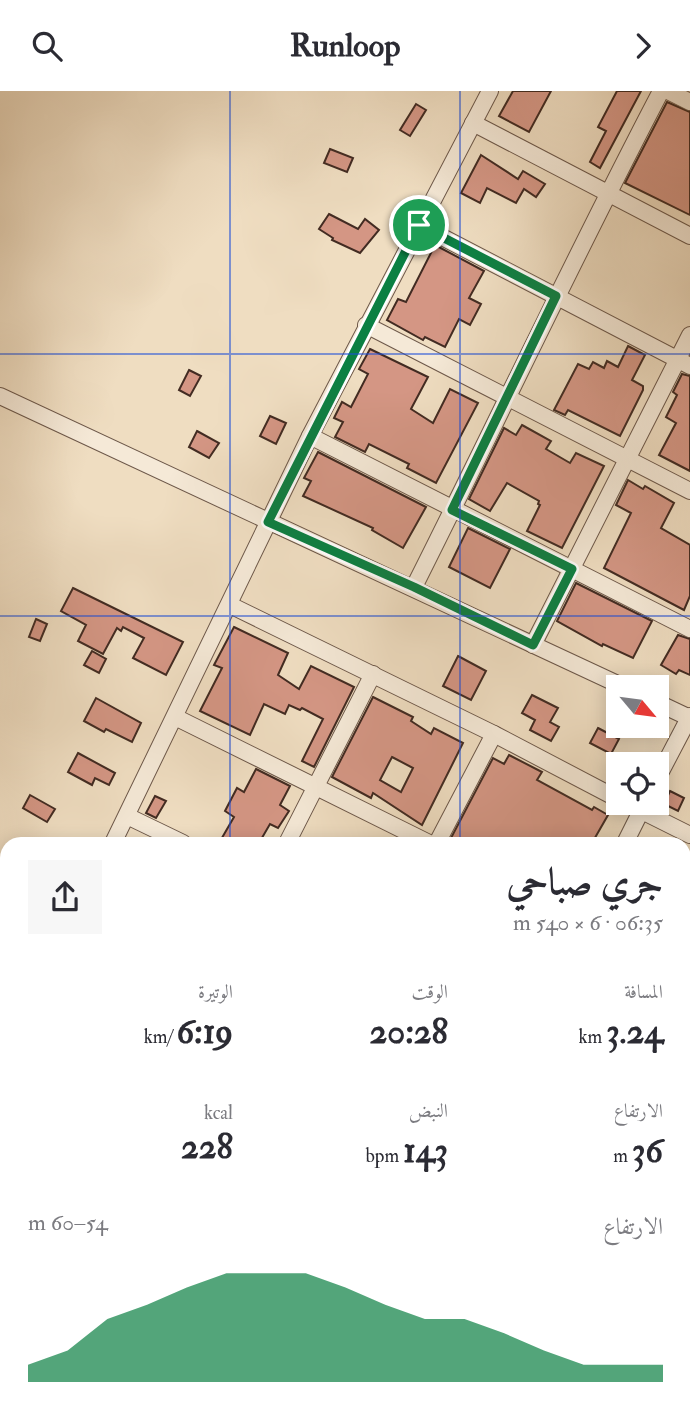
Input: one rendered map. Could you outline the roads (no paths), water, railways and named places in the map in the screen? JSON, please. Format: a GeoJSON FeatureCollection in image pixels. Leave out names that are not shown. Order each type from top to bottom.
{"type":"FeatureCollection","features":[{"type":"Feature","properties":{"kind":"street"},"geometry":{"type":"LineString","coordinates":[[116,837],[310,436],[489,91]]}},
{"type":"Feature","properties":{"kind":"street"},"geometry":{"type":"LineString","coordinates":[[414,587],[607,193],[661,91]]}},
{"type":"Feature","properties":{"kind":"street"},"geometry":{"type":"LineString","coordinates":[[668,91],[690,102]]}},
{"type":"Feature","properties":{"kind":"street"},"geometry":{"type":"LineString","coordinates":[[472,123],[690,236]]}},
{"type":"Feature","properties":{"kind":"street"},"geometry":{"type":"LineString","coordinates":[[419,225],[684,363]]}},
{"type":"Feature","properties":{"kind":"street"},"geometry":{"type":"LineString","coordinates":[[366,325],[690,491]]}},
{"type":"Feature","properties":{"kind":"street"},"geometry":{"type":"LineString","coordinates":[[533,645],[628,459],[684,363],[690,335]]}},
{"type":"Feature","properties":{"kind":"street"},"geometry":{"type":"LineString","coordinates":[[0,396],[606,679]]}},
{"type":"Feature","properties":{"kind":"street"},"geometry":{"type":"LineString","coordinates":[[310,436],[690,629]]}},
{"type":"Feature","properties":{"kind":"street"},"geometry":{"type":"LineString","coordinates":[[230,605],[494,734],[606,793]]}},
{"type":"Feature","properties":{"kind":"street"},"geometry":{"type":"LineString","coordinates":[[290,837],[373,674]]}},
{"type":"Feature","properties":{"kind":"street"},"geometry":{"type":"LineString","coordinates":[[669,708],[690,717],[669,757]]}},
{"type":"Feature","properties":{"kind":"street"},"geometry":{"type":"LineString","coordinates":[[175,717],[416,837]]}},
{"type":"Feature","properties":{"kind":"street"},"geometry":{"type":"LineString","coordinates":[[440,837],[494,734]]}},
{"type":"Feature","properties":{"kind":"street"},"geometry":{"type":"LineString","coordinates":[[627,837],[634,815]]}},
{"type":"Feature","properties":{"kind":"street"},"geometry":{"type":"LineString","coordinates":[[653,815],[690,835]]}},
{"type":"Feature","properties":{"kind":"street"},"geometry":{"type":"LineString","coordinates":[[127,816],[171,837]]}}]}
